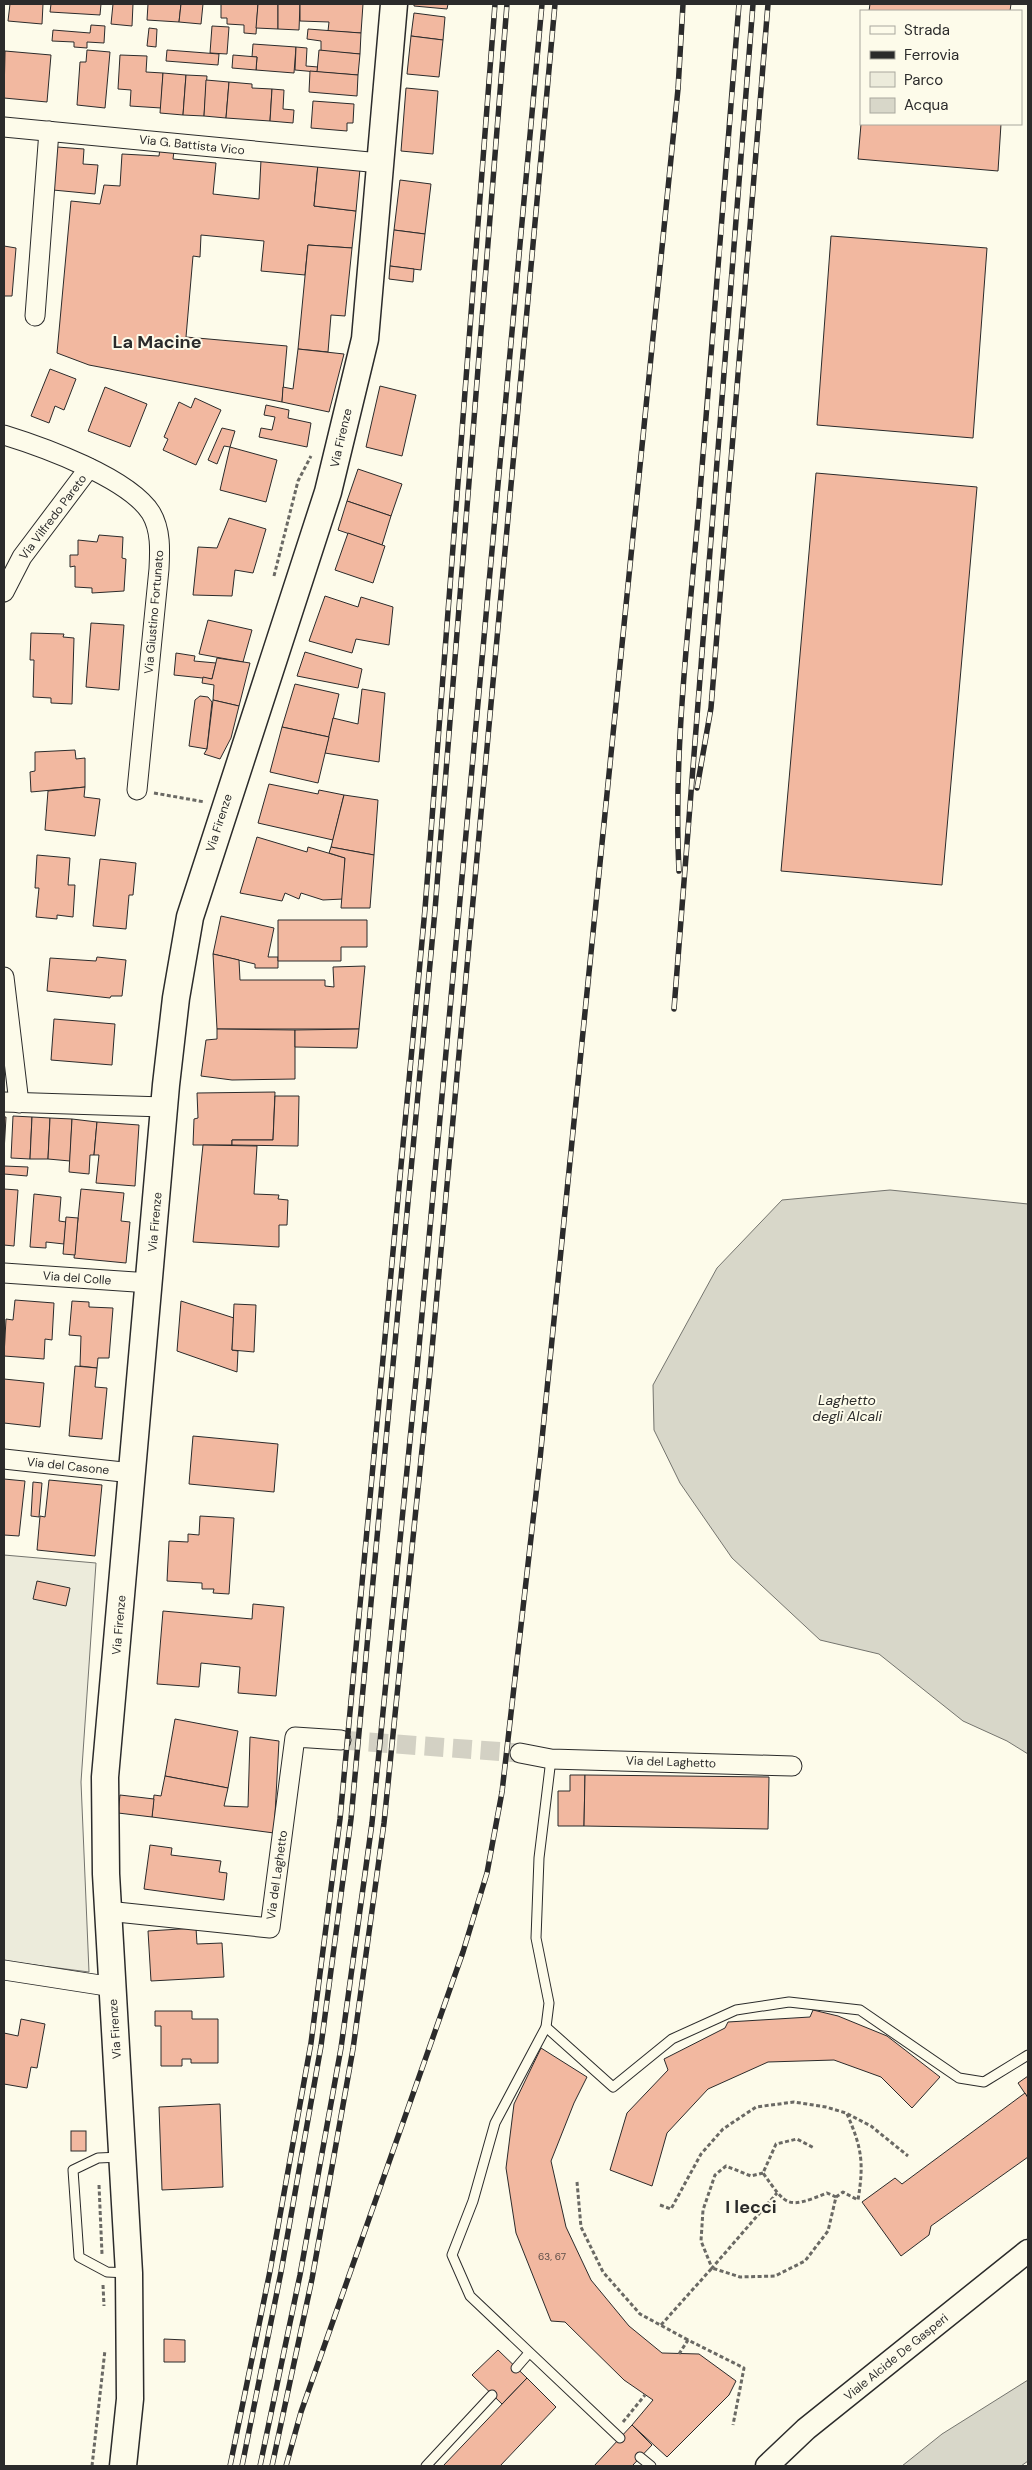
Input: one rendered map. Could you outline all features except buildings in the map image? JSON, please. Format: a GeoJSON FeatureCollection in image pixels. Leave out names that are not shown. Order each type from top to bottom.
{"type":"FeatureCollection","features":[{"type":"Feature","properties":{"kind":"main road","name":"Via Firenze"},"geometry":{"type":"LineString","coordinates":[[123,2466],[130,2399],[129,2273],[124,2157],[108,1911],[105,1777],[164,1107],[176,998],[190,917],[328,492],[365,339],[394,4]]}},
{"type":"Feature","properties":{"kind":"street","name":"Via G. Battista Vico"},"geometry":{"type":"LineString","coordinates":[[4,127],[380,163]]}},
{"type":"Feature","properties":{"kind":"street"},"geometry":{"type":"LineString","coordinates":[[35,316],[49,131]]}},
{"type":"Feature","properties":{"kind":"street","name":"Via Giustino Fortunato"},"geometry":{"type":"LineString","coordinates":[[4,435],[52,452],[89,468],[132,493],[151,513],[160,539],[159,569],[138,790]]}},
{"type":"Feature","properties":{"kind":"street","name":"Via Vilfredo Pareto"},"geometry":{"type":"LineString","coordinates":[[4,592],[22,557],[89,468]]}},
{"type":"Feature","properties":{"kind":"street"},"geometry":{"type":"LineString","coordinates":[[4,977],[11,1103],[164,1107]]}},
{"type":"Feature","properties":{"kind":"street","name":"Via del Colle"},"geometry":{"type":"LineString","coordinates":[[4,1273],[150,1283]]}},
{"type":"Feature","properties":{"kind":"street","name":"Via del Casone"},"geometry":{"type":"LineString","coordinates":[[4,1459],[132,1473]]}},
{"type":"Feature","properties":{"kind":"street","name":"Via del Laghetto"},"geometry":{"type":"LineString","coordinates":[[108,1911],[270,1928],[295,1737],[341,1740]]}},
{"type":"Feature","properties":{"kind":"street","name":"Via del Laghetto"},"geometry":{"type":"LineString","coordinates":[[520,1752],[551,1759],[792,1766]]}},
{"type":"Feature","properties":{"kind":"street"},"geometry":{"type":"LineString","coordinates":[[4,1970],[113,1987]]}},
{"type":"Feature","properties":{"kind":"street","name":"Viale Alcide De Gasperi"},"geometry":{"type":"LineString","coordinates":[[767,2466],[806,2430],[1028,2251]]}},
{"type":"Feature","properties":{"kind":"lane"},"geometry":{"type":"LineString","coordinates":[[551,1759],[539,1858],[536,1938],[550,2003],[546,2027],[495,2123],[473,2201],[452,2254],[470,2296],[617,2435]]}},
{"type":"Feature","properties":{"kind":"lane"},"geometry":{"type":"LineString","coordinates":[[546,2027],[613,2087],[672,2039],[736,2010],[790,2002],[860,2010],[960,2078],[984,2082],[1028,2054]]}},
{"type":"Feature","properties":{"kind":"lane"},"geometry":{"type":"LineString","coordinates":[[124,2157],[98,2158],[73,2170],[79,2257],[106,2272],[129,2273]]}},
{"type":"Feature","properties":{"kind":"lane"},"geometry":{"type":"LineString","coordinates":[[516,2368],[529,2353]]}},
{"type":"Feature","properties":{"kind":"lane"},"geometry":{"type":"LineString","coordinates":[[426,2466],[492,2395]]}},
{"type":"Feature","properties":{"kind":"lane"},"geometry":{"type":"LineString","coordinates":[[640,2457],[651,2466]]}},
{"type":"Feature","properties":{"kind":"path"},"geometry":{"type":"LineString","coordinates":[[138,790],[225,806]]}},
{"type":"Feature","properties":{"kind":"path"},"geometry":{"type":"LineString","coordinates":[[660,2205],[671,2208],[701,2154],[723,2129],[756,2107],[794,2102],[826,2107],[846,2113],[871,2126],[908,2156]]}},
{"type":"Feature","properties":{"kind":"path"},"geometry":{"type":"LineString","coordinates":[[763,2173],[751,2176],[726,2166],[715,2175],[702,2210],[700,2241],[712,2268],[740,2277],[775,2276],[805,2261],[828,2231],[836,2197],[843,2192],[858,2200],[862,2174],[858,2140],[846,2113]]}},
{"type":"Feature","properties":{"kind":"path"},"geometry":{"type":"LineString","coordinates":[[763,2173],[776,2144],[797,2139],[814,2148]]}},
{"type":"Feature","properties":{"kind":"path"},"geometry":{"type":"LineString","coordinates":[[763,2173],[782,2200],[798,2205],[827,2193],[836,2197]]}},
{"type":"Feature","properties":{"kind":"path"},"geometry":{"type":"LineString","coordinates":[[98,2180],[104,2315]]}},
{"type":"Feature","properties":{"kind":"path"},"geometry":{"type":"LineString","coordinates":[[577,2182],[581,2227],[603,2272],[640,2314],[744,2368],[732,2426]]}},
{"type":"Feature","properties":{"kind":"path"},"geometry":{"type":"LineString","coordinates":[[661,2325],[777,2192]]}},
{"type":"Feature","properties":{"kind":"path"},"geometry":{"type":"LineString","coordinates":[[679,2354],[688,2340]]}},
{"type":"Feature","properties":{"kind":"path"},"geometry":{"type":"LineString","coordinates":[[92,2466],[106,2342]]}},
{"type":"Feature","properties":{"kind":"path"},"geometry":{"type":"LineString","coordinates":[[617,2435],[645,2394]]}},
{"type":"Feature","properties":{"kind":"green space"},"geometry":{"type":"Polygon","coordinates":[[[4,1555],[96,1563],[81,1782],[89,1972],[4,1961],[4,1555]]]}},
{"type":"Feature","properties":{"kind":"water","name":"Laghetto degli Alcali"},"geometry":{"type":"Polygon","coordinates":[[[890,1190],[1028,1204],[1028,1754],[1007,1741],[963,1721],[879,1654],[820,1640],[732,1558],[680,1483],[654,1430],[653,1385],[717,1268],[782,1200],[890,1190]]]}},
{"type":"Feature","properties":{"kind":"water"},"geometry":{"type":"Polygon","coordinates":[[[1028,2380],[1028,2461],[1021,2466],[902,2466],[942,2434],[1028,2380]]]}},
{"type":"Feature","properties":{"kind":"tunnel"},"geometry":{"type":"LineString","coordinates":[[341,1740],[520,1753]]}},
{"type":"Feature","properties":{"kind":"railway"},"geometry":{"type":"LineString","coordinates":[[230,2466],[270,2271],[311,2043],[340,1819],[425,909],[495,4]]}},
{"type":"Feature","properties":{"kind":"railway"},"geometry":{"type":"LineString","coordinates":[[242,2466],[281,2272],[321,2046],[351,1819],[435,910],[507,4]]}},
{"type":"Feature","properties":{"kind":"railway"},"geometry":{"type":"LineString","coordinates":[[260,2466],[300,2275],[341,2048],[372,1823],[417,1369],[542,4]]}},
{"type":"Feature","properties":{"kind":"railway"},"geometry":{"type":"LineString","coordinates":[[272,2466],[312,2279],[353,2049],[384,1823],[430,1371],[555,4]]}},
{"type":"Feature","properties":{"kind":"railway"},"geometry":{"type":"LineString","coordinates":[[286,2466],[301,2412],[463,1952],[487,1873],[502,1792],[540,1459],[678,89],[683,4]]}},
{"type":"Feature","properties":{"kind":"railway"},"geometry":{"type":"LineString","coordinates":[[679,871],[678,781],[683,688],[739,4]]}},
{"type":"Feature","properties":{"kind":"railway"},"geometry":{"type":"LineString","coordinates":[[674,1009],[753,4]]}},
{"type":"Feature","properties":{"kind":"railway"},"geometry":{"type":"LineString","coordinates":[[697,788],[711,708],[768,4]]}},
{"type":"Feature","properties":{"kind":"district","name":"La Macine"},"geometry":{"type":"Point","coordinates":[157,342]}},
{"type":"Feature","properties":{"kind":"district","name":"I lecci"},"geometry":{"type":"Point","coordinates":[751,2207]}}]}
